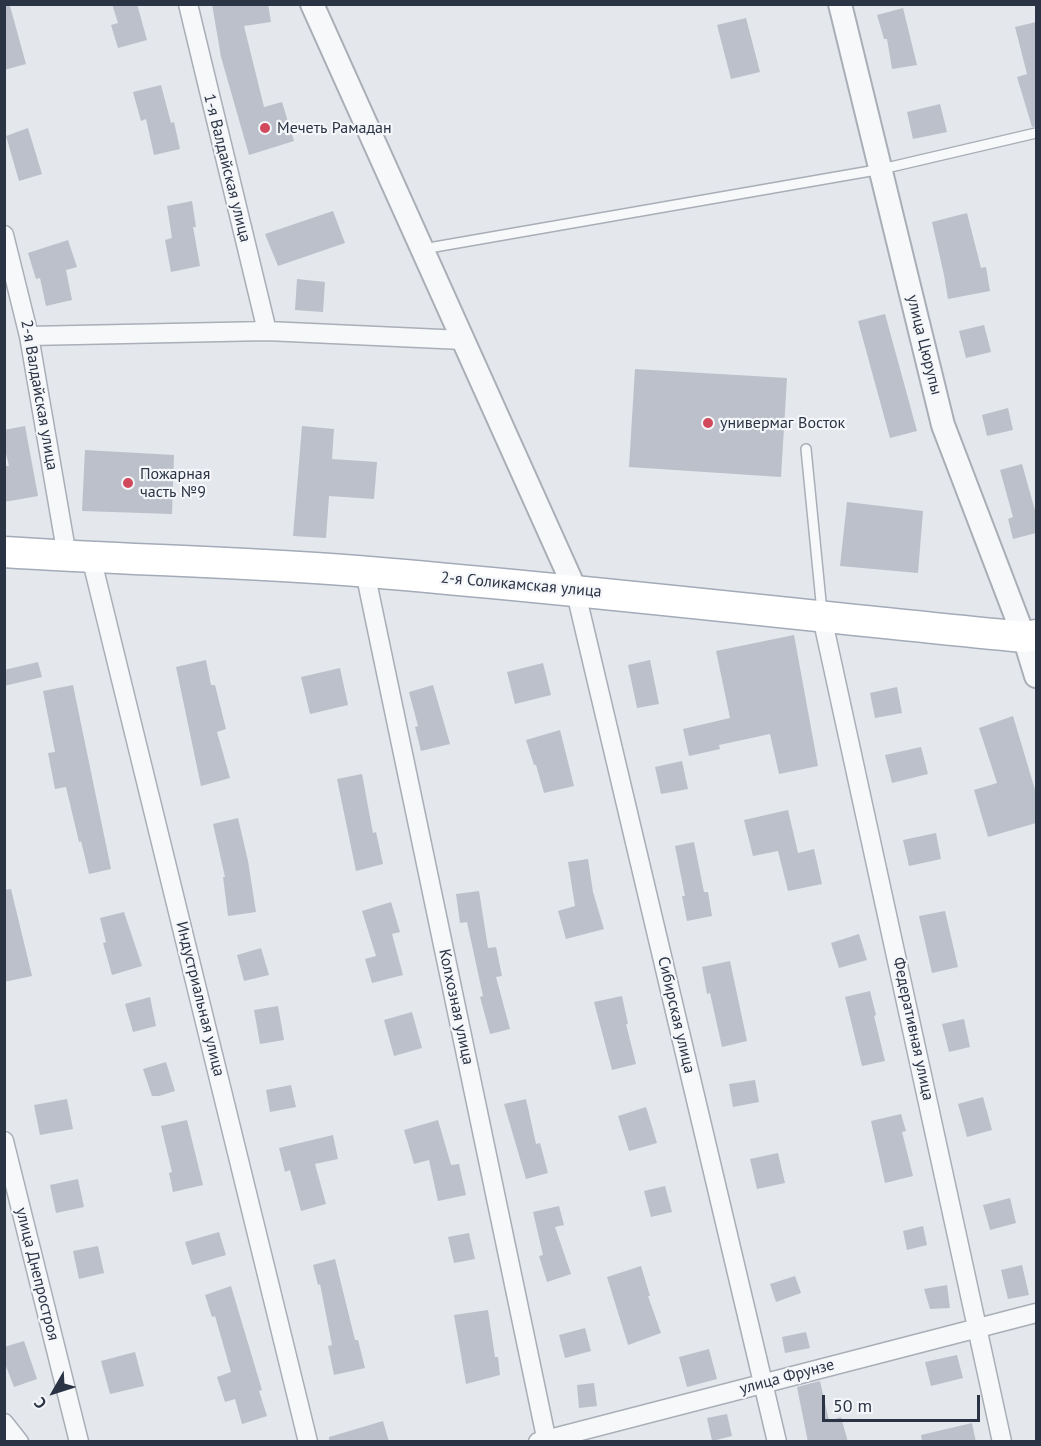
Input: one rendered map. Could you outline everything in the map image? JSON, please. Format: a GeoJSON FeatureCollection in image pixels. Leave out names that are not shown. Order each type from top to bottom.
{"type":"FeatureCollection","features":[{"type":"Feature","properties":{"kind":"main road","name":"2-я Соликамская улица"},"geometry":{"type":"LineString","coordinates":[[4,552],[365,572],[575,589],[822,617],[1030,636]]}},
{"type":"Feature","properties":{"kind":"street","name":"1-я Валдайская улица"},"geometry":{"type":"LineString","coordinates":[[188,4],[267,331]]}},
{"type":"Feature","properties":{"kind":"street"},"geometry":{"type":"LineString","coordinates":[[312,4],[575,589]]}},
{"type":"Feature","properties":{"kind":"street","name":"улица Цюрупы"},"geometry":{"type":"LineString","coordinates":[[840,4],[943,425],[1030,636],[1036,676]]}},
{"type":"Feature","properties":{"kind":"street","name":"2-я Валдайская улица"},"geometry":{"type":"LineString","coordinates":[[4,235],[79,557]]}},
{"type":"Feature","properties":{"kind":"street"},"geometry":{"type":"LineString","coordinates":[[29,336],[267,331],[463,340]]}},
{"type":"Feature","properties":{"kind":"street","name":"Индустриальная улица"},"geometry":{"type":"LineString","coordinates":[[79,557],[308,1442]]}},
{"type":"Feature","properties":{"kind":"street","name":"Колхозная улица"},"geometry":{"type":"LineString","coordinates":[[365,572],[544,1441]]}},
{"type":"Feature","properties":{"kind":"street","name":"Сибирская улица"},"geometry":{"type":"LineString","coordinates":[[575,589],[777,1442]]}},
{"type":"Feature","properties":{"kind":"street","name":"Федеративная улица"},"geometry":{"type":"LineString","coordinates":[[822,617],[1002,1442]]}},
{"type":"Feature","properties":{"kind":"street","name":"улица Днепростроя"},"geometry":{"type":"LineString","coordinates":[[4,1141],[79,1442]]}},
{"type":"Feature","properties":{"kind":"street","name":"улица Фрунзе"},"geometry":{"type":"LineString","coordinates":[[544,1441],[1036,1313]]}},
{"type":"Feature","properties":{"kind":"street"},"geometry":{"type":"LineString","coordinates":[[4,1423],[19,1442]]}},
{"type":"Feature","properties":{"kind":"lane"},"geometry":{"type":"LineString","coordinates":[[422,249],[882,169],[1036,133]]}},
{"type":"Feature","properties":{"kind":"lane"},"geometry":{"type":"LineString","coordinates":[[806,449],[822,617]]}},
{"type":"Feature","properties":{"kind":"building"},"geometry":{"type":"Polygon","coordinates":[[[112,4],[137,4],[147,40],[118,48],[111,25],[118,23],[112,4]]]}},
{"type":"Feature","properties":{"kind":"building"},"geometry":{"type":"Polygon","coordinates":[[[212,4],[268,4],[271,22],[244,26],[264,107],[282,102],[294,141],[249,155],[221,57],[212,4]]]}},
{"type":"Feature","properties":{"kind":"building"},"geometry":{"type":"Polygon","coordinates":[[[4,6],[10,6],[26,64],[4,70],[4,6]]]}},
{"type":"Feature","properties":{"kind":"building"},"geometry":{"type":"Polygon","coordinates":[[[903,8],[917,65],[892,69],[887,39],[884,39],[877,15],[903,8]]]}},
{"type":"Feature","properties":{"kind":"building"},"geometry":{"type":"Polygon","coordinates":[[[746,18],[760,72],[731,79],[717,25],[746,18]]]}},
{"type":"Feature","properties":{"kind":"building"},"geometry":{"type":"Polygon","coordinates":[[[1036,22],[1036,126],[1032,127],[1017,77],[1027,74],[1015,27],[1036,22]]]}},
{"type":"Feature","properties":{"kind":"building"},"geometry":{"type":"Polygon","coordinates":[[[161,85],[171,123],[174,122],[180,149],[154,155],[146,119],[141,121],[133,92],[161,85]]]}},
{"type":"Feature","properties":{"kind":"building"},"geometry":{"type":"Polygon","coordinates":[[[940,104],[947,132],[913,139],[907,112],[940,104]]]}},
{"type":"Feature","properties":{"kind":"building"},"geometry":{"type":"Polygon","coordinates":[[[28,128],[42,174],[19,181],[6,136],[28,128]]]}},
{"type":"Feature","properties":{"kind":"building"},"geometry":{"type":"Polygon","coordinates":[[[192,201],[196,227],[193,227],[200,266],[171,272],[165,240],[172,238],[167,206],[192,201]]]}},
{"type":"Feature","properties":{"kind":"building"},"geometry":{"type":"Polygon","coordinates":[[[333,211],[345,243],[278,266],[265,234],[333,211]]]}},
{"type":"Feature","properties":{"kind":"building"},"geometry":{"type":"Polygon","coordinates":[[[967,213],[981,268],[986,267],[990,291],[948,299],[932,222],[967,213]]]}},
{"type":"Feature","properties":{"kind":"building"},"geometry":{"type":"Polygon","coordinates":[[[68,240],[77,267],[66,270],[72,300],[46,306],[40,278],[36,279],[28,253],[68,240]]]}},
{"type":"Feature","properties":{"kind":"building"},"geometry":{"type":"Polygon","coordinates":[[[297,279],[325,282],[323,312],[295,310],[297,279]]]}},
{"type":"Feature","properties":{"kind":"building"},"geometry":{"type":"Polygon","coordinates":[[[885,314],[917,431],[890,438],[858,321],[885,314]]]}},
{"type":"Feature","properties":{"kind":"building"},"geometry":{"type":"Polygon","coordinates":[[[984,325],[991,352],[966,358],[959,331],[984,325]]]}},
{"type":"Feature","properties":{"kind":"building","name":"универмаг Восток"},"geometry":{"type":"Polygon","coordinates":[[[635,369],[787,378],[781,477],[629,467],[635,369]]]}},
{"type":"Feature","properties":{"kind":"building"},"geometry":{"type":"Polygon","coordinates":[[[1008,408],[1013,430],[987,436],[982,415],[1008,408]]]}},
{"type":"Feature","properties":{"kind":"building"},"geometry":{"type":"Polygon","coordinates":[[[25,426],[38,496],[4,502],[4,466],[9,466],[4,445],[4,430],[25,426]]]}},
{"type":"Feature","properties":{"kind":"building"},"geometry":{"type":"Polygon","coordinates":[[[302,426],[334,429],[332,459],[377,462],[374,499],[329,496],[326,538],[293,536],[302,426]]]}},
{"type":"Feature","properties":{"kind":"building","name":"Пожарная часть №9"},"geometry":{"type":"Polygon","coordinates":[[[85,450],[174,455],[172,514],[82,511],[85,450]]]}},
{"type":"Feature","properties":{"kind":"building"},"geometry":{"type":"Polygon","coordinates":[[[1022,464],[1036,514],[1036,533],[1013,539],[1008,519],[1013,517],[1000,470],[1022,464]]]}},
{"type":"Feature","properties":{"kind":"building"},"geometry":{"type":"Polygon","coordinates":[[[847,502],[923,511],[918,573],[840,566],[847,502]]]}},
{"type":"Feature","properties":{"kind":"building"},"geometry":{"type":"Polygon","coordinates":[[[794,635],[818,766],[779,774],[770,734],[719,745],[720,749],[689,756],[683,729],[730,718],[716,651],[794,635]]]}},
{"type":"Feature","properties":{"kind":"building"},"geometry":{"type":"Polygon","coordinates":[[[206,660],[211,685],[215,685],[226,729],[217,732],[230,778],[201,786],[176,667],[206,660]]]}},
{"type":"Feature","properties":{"kind":"building"},"geometry":{"type":"Polygon","coordinates":[[[650,660],[659,704],[637,708],[628,665],[650,660]]]}},
{"type":"Feature","properties":{"kind":"building"},"geometry":{"type":"Polygon","coordinates":[[[38,662],[42,677],[4,686],[4,670],[38,662]]]}},
{"type":"Feature","properties":{"kind":"building"},"geometry":{"type":"Polygon","coordinates":[[[543,663],[551,695],[515,704],[507,672],[543,663]]]}},
{"type":"Feature","properties":{"kind":"building"},"geometry":{"type":"Polygon","coordinates":[[[340,668],[348,705],[310,714],[301,677],[340,668]]]}},
{"type":"Feature","properties":{"kind":"building"},"geometry":{"type":"Polygon","coordinates":[[[73,685],[111,869],[89,874],[66,787],[55,789],[48,753],[55,752],[43,691],[73,685]]]}},
{"type":"Feature","properties":{"kind":"building"},"geometry":{"type":"Polygon","coordinates":[[[433,685],[450,744],[421,751],[415,727],[418,726],[409,692],[433,685]]]}},
{"type":"Feature","properties":{"kind":"building"},"geometry":{"type":"Polygon","coordinates":[[[897,687],[902,713],[875,718],[870,693],[897,687]]]}},
{"type":"Feature","properties":{"kind":"building"},"geometry":{"type":"Polygon","coordinates":[[[1013,716],[1036,793],[1036,823],[988,837],[974,790],[997,783],[979,728],[1013,716]]]}},
{"type":"Feature","properties":{"kind":"building"},"geometry":{"type":"Polygon","coordinates":[[[560,730],[574,786],[544,793],[526,740],[560,730]]]}},
{"type":"Feature","properties":{"kind":"building"},"geometry":{"type":"Polygon","coordinates":[[[921,747],[928,774],[892,783],[885,755],[921,747]]]}},
{"type":"Feature","properties":{"kind":"building"},"geometry":{"type":"Polygon","coordinates":[[[682,761],[688,789],[661,794],[655,767],[682,761]]]}},
{"type":"Feature","properties":{"kind":"building"},"geometry":{"type":"Polygon","coordinates":[[[362,774],[373,833],[376,832],[383,864],[356,871],[337,779],[362,774]]]}},
{"type":"Feature","properties":{"kind":"building"},"geometry":{"type":"Polygon","coordinates":[[[788,810],[798,853],[814,849],[822,884],[788,891],[778,851],[753,856],[744,820],[788,810]]]}},
{"type":"Feature","properties":{"kind":"building"},"geometry":{"type":"Polygon","coordinates":[[[238,818],[256,912],[228,916],[223,877],[225,877],[213,824],[238,818]]]}},
{"type":"Feature","properties":{"kind":"building"},"geometry":{"type":"Polygon","coordinates":[[[936,833],[941,859],[909,866],[903,840],[936,833]]]}},
{"type":"Feature","properties":{"kind":"building"},"geometry":{"type":"Polygon","coordinates":[[[694,842],[704,892],[708,892],[712,916],[687,921],[682,896],[685,896],[675,846],[694,842]]]}},
{"type":"Feature","properties":{"kind":"building"},"geometry":{"type":"Polygon","coordinates":[[[588,859],[593,892],[604,929],[566,939],[558,911],[575,906],[568,862],[588,859]]]}},
{"type":"Feature","properties":{"kind":"building"},"geometry":{"type":"Polygon","coordinates":[[[11,889],[32,976],[4,982],[4,890],[11,889]]]}},
{"type":"Feature","properties":{"kind":"building"},"geometry":{"type":"Polygon","coordinates":[[[479,891],[488,948],[496,947],[502,976],[496,977],[510,1029],[490,1034],[480,997],[483,996],[467,922],[460,923],[456,894],[479,891]]]}},
{"type":"Feature","properties":{"kind":"building"},"geometry":{"type":"Polygon","coordinates":[[[391,902],[400,932],[392,934],[403,975],[372,983],[365,959],[376,956],[362,911],[391,902]]]}},
{"type":"Feature","properties":{"kind":"building"},"geometry":{"type":"Polygon","coordinates":[[[945,911],[958,967],[932,973],[919,916],[945,911]]]}},
{"type":"Feature","properties":{"kind":"building"},"geometry":{"type":"Polygon","coordinates":[[[124,912],[142,966],[112,975],[103,943],[106,942],[100,918],[124,912]]]}},
{"type":"Feature","properties":{"kind":"building"},"geometry":{"type":"Polygon","coordinates":[[[859,934],[867,960],[839,968],[831,943],[859,934]]]}},
{"type":"Feature","properties":{"kind":"building"},"geometry":{"type":"Polygon","coordinates":[[[261,948],[269,975],[244,981],[237,955],[261,948]]]}},
{"type":"Feature","properties":{"kind":"building"},"geometry":{"type":"Polygon","coordinates":[[[730,961],[747,1041],[722,1047],[702,967],[730,961]]]}},
{"type":"Feature","properties":{"kind":"building"},"geometry":{"type":"Polygon","coordinates":[[[870,991],[885,1061],[862,1066],[845,997],[870,991]]]}},
{"type":"Feature","properties":{"kind":"building"},"geometry":{"type":"Polygon","coordinates":[[[622,996],[636,1064],[612,1070],[594,1002],[622,996]]]}},
{"type":"Feature","properties":{"kind":"building"},"geometry":{"type":"Polygon","coordinates":[[[150,997],[156,1026],[133,1032],[125,1004],[150,997]]]}},
{"type":"Feature","properties":{"kind":"building"},"geometry":{"type":"Polygon","coordinates":[[[278,1006],[284,1040],[260,1044],[254,1010],[278,1006]]]}},
{"type":"Feature","properties":{"kind":"building"},"geometry":{"type":"Polygon","coordinates":[[[412,1012],[422,1048],[394,1056],[384,1020],[412,1012]]]}},
{"type":"Feature","properties":{"kind":"building"},"geometry":{"type":"Polygon","coordinates":[[[964,1019],[970,1047],[949,1052],[942,1024],[964,1019]]]}},
{"type":"Feature","properties":{"kind":"building"},"geometry":{"type":"Polygon","coordinates":[[[166,1062],[175,1091],[152,1096],[143,1069],[166,1062]]]}},
{"type":"Feature","properties":{"kind":"building"},"geometry":{"type":"Polygon","coordinates":[[[755,1080],[759,1102],[733,1107],[729,1084],[755,1080]]]}},
{"type":"Feature","properties":{"kind":"building"},"geometry":{"type":"Polygon","coordinates":[[[291,1085],[296,1107],[270,1112],[266,1090],[291,1085]]]}},
{"type":"Feature","properties":{"kind":"building"},"geometry":{"type":"Polygon","coordinates":[[[983,1097],[992,1130],[967,1137],[958,1104],[983,1097]]]}},
{"type":"Feature","properties":{"kind":"building"},"geometry":{"type":"Polygon","coordinates":[[[67,1099],[73,1129],[40,1135],[34,1105],[67,1099]]]}},
{"type":"Feature","properties":{"kind":"building"},"geometry":{"type":"Polygon","coordinates":[[[526,1099],[536,1144],[540,1143],[548,1173],[526,1179],[504,1104],[526,1099]]]}},
{"type":"Feature","properties":{"kind":"building"},"geometry":{"type":"Polygon","coordinates":[[[646,1107],[657,1143],[629,1151],[618,1116],[646,1107]]]}},
{"type":"Feature","properties":{"kind":"building"},"geometry":{"type":"Polygon","coordinates":[[[901,1114],[906,1131],[902,1132],[913,1176],[885,1183],[871,1121],[901,1114]]]}},
{"type":"Feature","properties":{"kind":"building"},"geometry":{"type":"Polygon","coordinates":[[[187,1120],[203,1185],[173,1192],[169,1173],[172,1172],[161,1126],[187,1120]]]}},
{"type":"Feature","properties":{"kind":"building"},"geometry":{"type":"Polygon","coordinates":[[[438,1120],[451,1165],[459,1164],[466,1195],[438,1201],[429,1160],[414,1164],[404,1130],[438,1120]]]}},
{"type":"Feature","properties":{"kind":"building"},"geometry":{"type":"Polygon","coordinates":[[[333,1135],[338,1159],[315,1164],[326,1204],[301,1211],[290,1170],[285,1172],[279,1148],[333,1135]]]}},
{"type":"Feature","properties":{"kind":"building"},"geometry":{"type":"Polygon","coordinates":[[[778,1153],[785,1183],[757,1189],[750,1159],[778,1153]]]}},
{"type":"Feature","properties":{"kind":"building"},"geometry":{"type":"Polygon","coordinates":[[[78,1179],[84,1207],[56,1213],[50,1185],[78,1179]]]}},
{"type":"Feature","properties":{"kind":"building"},"geometry":{"type":"Polygon","coordinates":[[[665,1186],[672,1212],[651,1217],[644,1191],[665,1186]]]}},
{"type":"Feature","properties":{"kind":"building"},"geometry":{"type":"Polygon","coordinates":[[[1010,1198],[1016,1223],[990,1230],[983,1205],[1010,1198]]]}},
{"type":"Feature","properties":{"kind":"building"},"geometry":{"type":"Polygon","coordinates":[[[559,1206],[564,1225],[555,1227],[571,1274],[547,1282],[539,1256],[543,1255],[533,1212],[559,1206]]]}},
{"type":"Feature","properties":{"kind":"building"},"geometry":{"type":"Polygon","coordinates":[[[923,1226],[927,1245],[907,1250],[903,1231],[923,1226]]]}},
{"type":"Feature","properties":{"kind":"building"},"geometry":{"type":"Polygon","coordinates":[[[219,1232],[226,1255],[192,1265],[185,1242],[219,1232]]]}},
{"type":"Feature","properties":{"kind":"building"},"geometry":{"type":"Polygon","coordinates":[[[469,1233],[475,1259],[454,1263],[448,1237],[469,1233]]]}},
{"type":"Feature","properties":{"kind":"building"},"geometry":{"type":"Polygon","coordinates":[[[98,1246],[104,1273],[79,1279],[73,1251],[98,1246]]]}},
{"type":"Feature","properties":{"kind":"building"},"geometry":{"type":"Polygon","coordinates":[[[335,1259],[355,1340],[358,1340],[365,1368],[334,1375],[328,1346],[332,1345],[320,1284],[318,1285],[313,1265],[335,1259]]]}},
{"type":"Feature","properties":{"kind":"building"},"geometry":{"type":"Polygon","coordinates":[[[1022,1265],[1029,1295],[1008,1299],[1001,1270],[1022,1265]]]}},
{"type":"Feature","properties":{"kind":"building"},"geometry":{"type":"Polygon","coordinates":[[[641,1266],[650,1296],[648,1296],[661,1333],[628,1345],[607,1277],[641,1266]]]}},
{"type":"Feature","properties":{"kind":"building"},"geometry":{"type":"Polygon","coordinates":[[[795,1276],[801,1293],[776,1302],[770,1284],[795,1276]]]}},
{"type":"Feature","properties":{"kind":"building"},"geometry":{"type":"Polygon","coordinates":[[[947,1285],[950,1308],[930,1309],[924,1289],[947,1285]]]}},
{"type":"Feature","properties":{"kind":"building"},"geometry":{"type":"Polygon","coordinates":[[[231,1286],[262,1390],[259,1391],[267,1416],[242,1424],[235,1399],[225,1402],[217,1377],[231,1372],[215,1316],[212,1317],[205,1295],[231,1286]]]}},
{"type":"Feature","properties":{"kind":"building"},"geometry":{"type":"Polygon","coordinates":[[[488,1310],[500,1375],[466,1384],[454,1315],[488,1310]]]}},
{"type":"Feature","properties":{"kind":"building"},"geometry":{"type":"Polygon","coordinates":[[[585,1328],[591,1351],[565,1358],[559,1335],[585,1328]]]}},
{"type":"Feature","properties":{"kind":"building"},"geometry":{"type":"Polygon","coordinates":[[[806,1332],[810,1348],[785,1353],[782,1337],[806,1332]]]}},
{"type":"Feature","properties":{"kind":"building"},"geometry":{"type":"Polygon","coordinates":[[[24,1341],[37,1379],[14,1387],[4,1361],[4,1347],[24,1341]]]}},
{"type":"Feature","properties":{"kind":"building"},"geometry":{"type":"Polygon","coordinates":[[[709,1349],[717,1379],[687,1387],[679,1357],[709,1349]]]}},
{"type":"Feature","properties":{"kind":"building"},"geometry":{"type":"Polygon","coordinates":[[[135,1352],[144,1386],[110,1394],[101,1361],[135,1352]]]}},
{"type":"Feature","properties":{"kind":"building"},"geometry":{"type":"Polygon","coordinates":[[[957,1355],[963,1378],[931,1386],[925,1362],[957,1355]]]}},
{"type":"Feature","properties":{"kind":"building"},"geometry":{"type":"Polygon","coordinates":[[[820,1381],[829,1421],[841,1417],[848,1442],[808,1442],[797,1387],[820,1381]]]}},
{"type":"Feature","properties":{"kind":"building"},"geometry":{"type":"Polygon","coordinates":[[[594,1383],[597,1406],[579,1408],[577,1385],[594,1383]]]}},
{"type":"Feature","properties":{"kind":"building"},"geometry":{"type":"Polygon","coordinates":[[[727,1414],[732,1436],[712,1441],[707,1418],[727,1414]]]}},
{"type":"Feature","properties":{"kind":"building"},"geometry":{"type":"Polygon","coordinates":[[[383,1421],[389,1442],[329,1442],[329,1437],[383,1421]]]}},
{"type":"Feature","properties":{"kind":"building"},"geometry":{"type":"Polygon","coordinates":[[[972,1423],[976,1442],[922,1442],[921,1435],[972,1423]]]}},
{"type":"Feature","properties":{"kind":"place","name":"Мечеть Рамадан"},"geometry":{"type":"Point","coordinates":[265,128]}},
{"type":"Feature","properties":{"kind":"place","name":"универмаг Восток"},"geometry":{"type":"Point","coordinates":[708,423]}},
{"type":"Feature","properties":{"kind":"place","name":"Пожарная часть №9"},"geometry":{"type":"Point","coordinates":[128,483]}}]}
